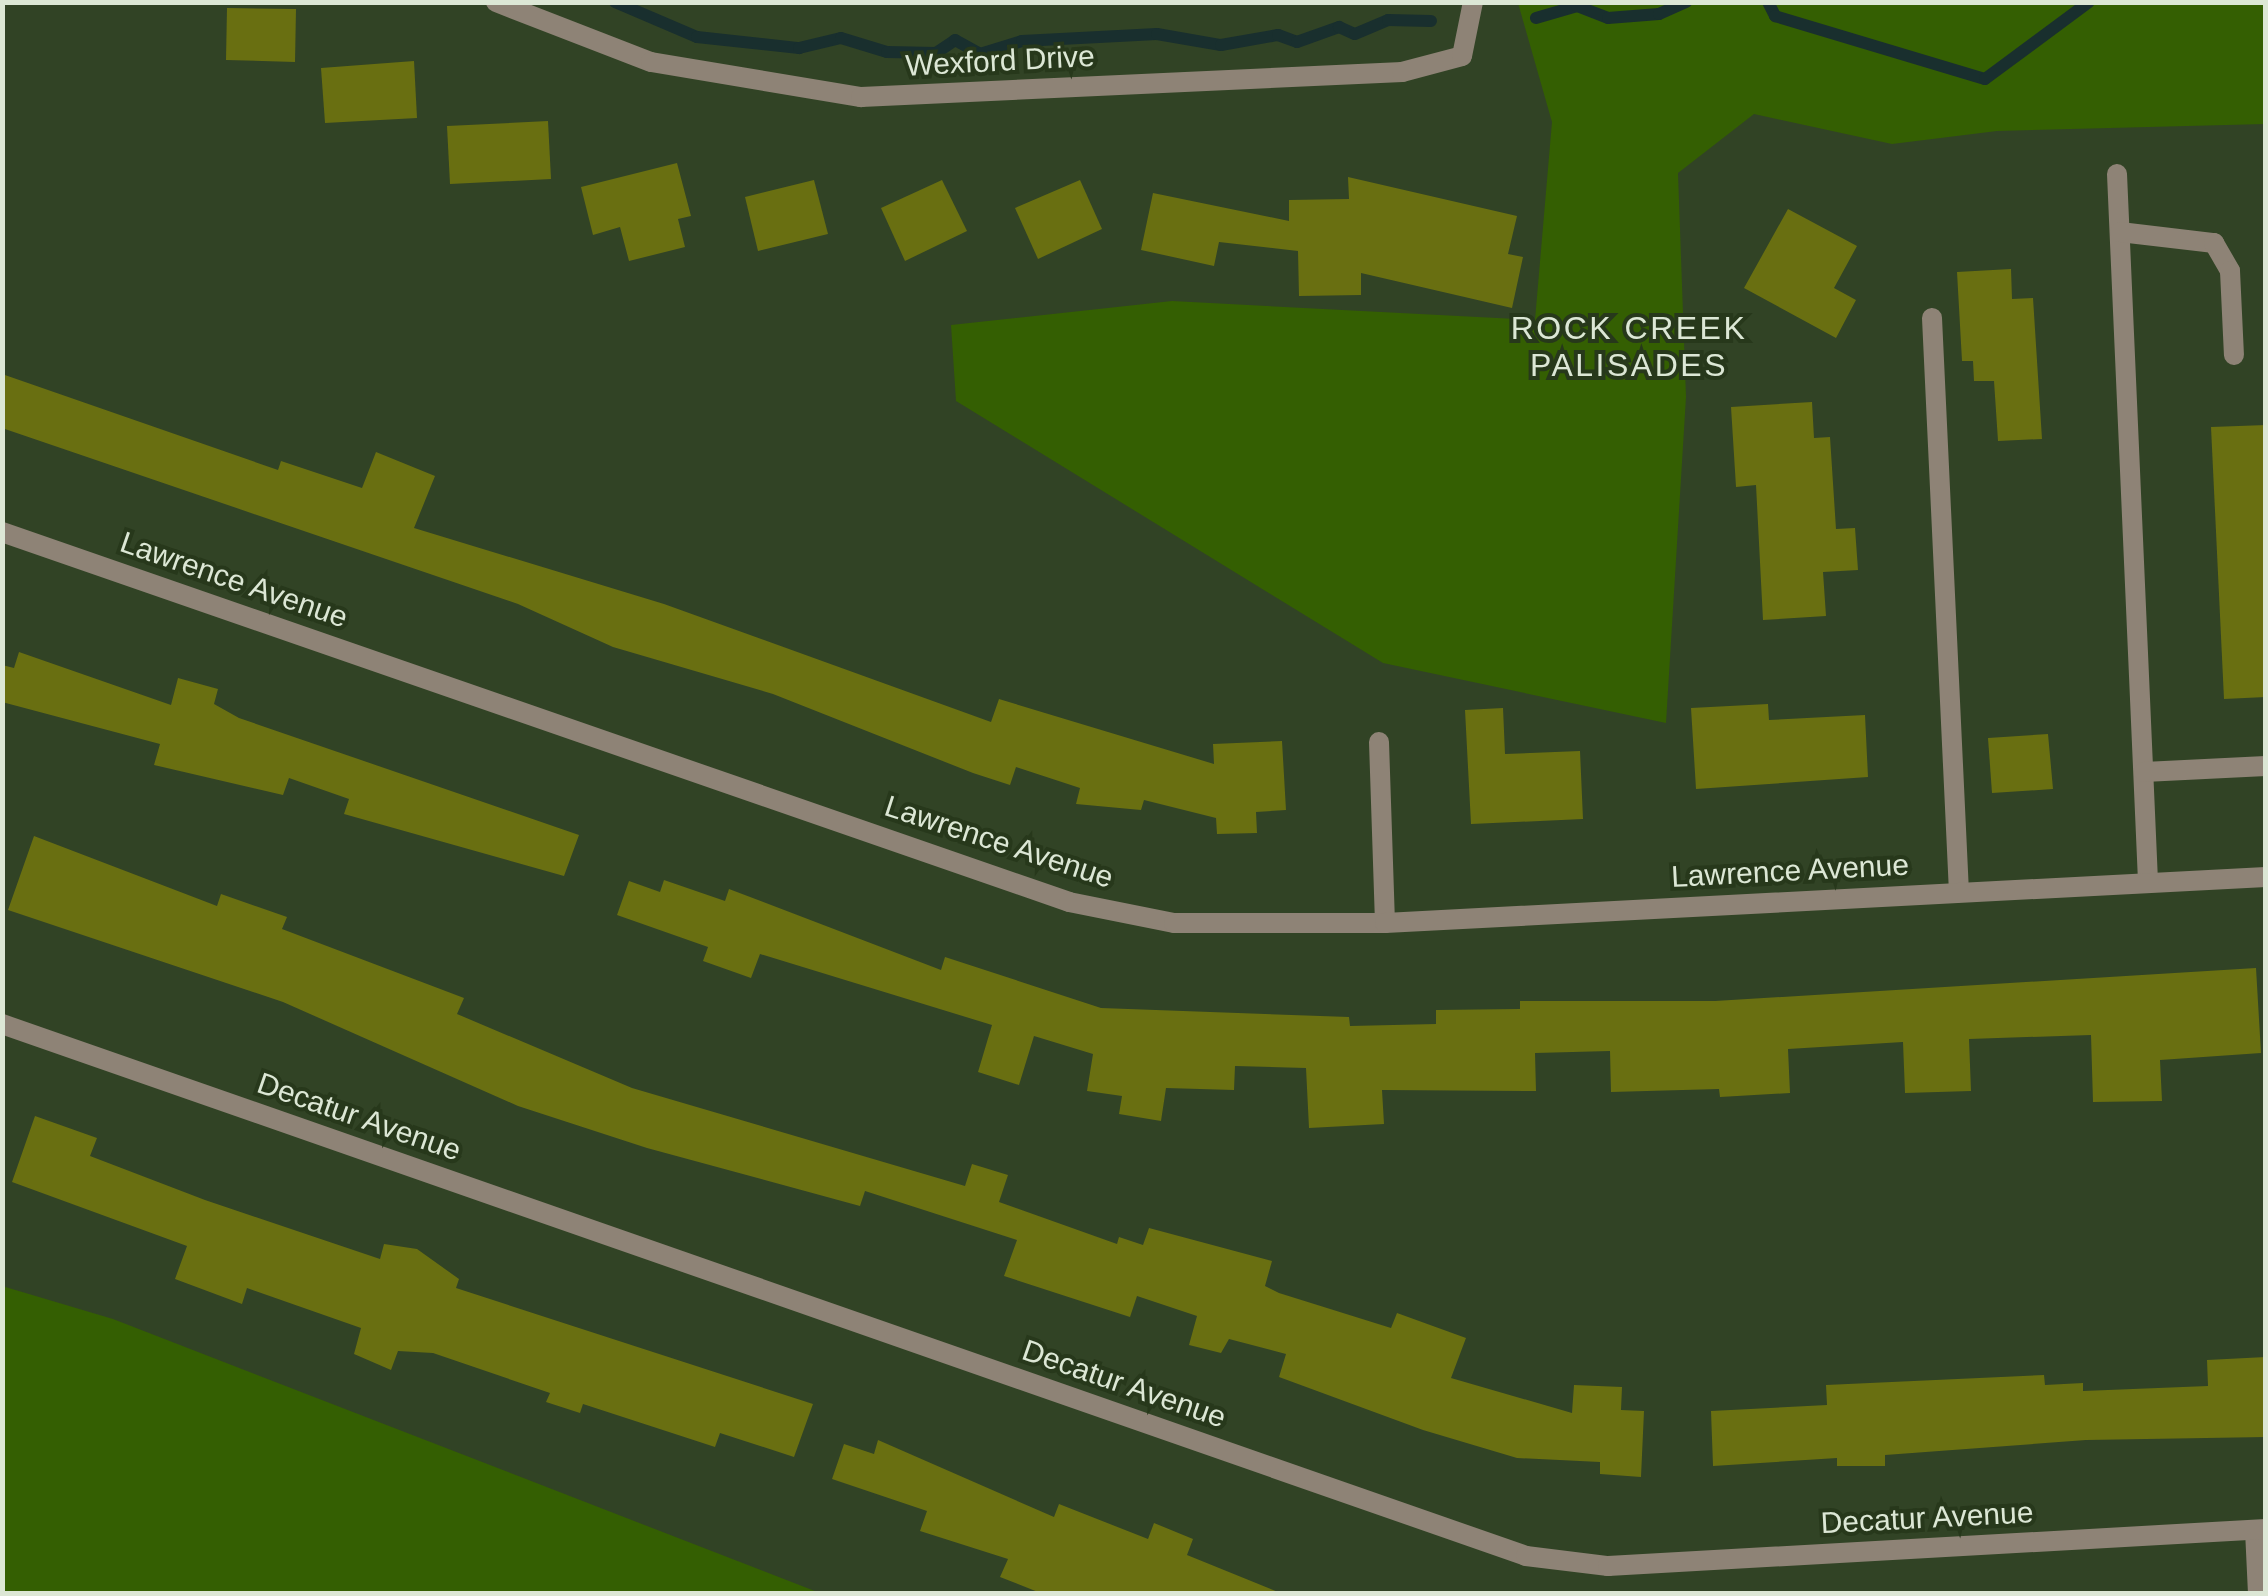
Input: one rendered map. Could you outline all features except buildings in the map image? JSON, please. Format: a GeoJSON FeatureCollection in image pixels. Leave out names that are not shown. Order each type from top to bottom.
{"type":"FeatureCollection","features":[{"type":"Feature","properties":{"kind":"street","name":"Wexford Drive"},"geometry":{"type":"LineString","coordinates":[[496,2],[651,62],[861,97],[1402,72],[1462,56],[1473,2]]}},
{"type":"Feature","properties":{"kind":"street"},"geometry":{"type":"LineString","coordinates":[[2117,174],[2148,882]]}},
{"type":"Feature","properties":{"kind":"street"},"geometry":{"type":"LineString","coordinates":[[2120,232],[2214,243],[2230,272],[2234,355]]}},
{"type":"Feature","properties":{"kind":"street"},"geometry":{"type":"LineString","coordinates":[[1932,318],[1960,892]]}},
{"type":"Feature","properties":{"kind":"street","name":"Lawrence Avenue"},"geometry":{"type":"LineString","coordinates":[[2,532],[1069,902],[1174,923],[1385,923],[2266,877]]}},
{"type":"Feature","properties":{"kind":"street"},"geometry":{"type":"LineString","coordinates":[[1379,742],[1385,923]]}},
{"type":"Feature","properties":{"kind":"street"},"geometry":{"type":"LineString","coordinates":[[2144,772],[2266,766]]}},
{"type":"Feature","properties":{"kind":"street","name":"Decatur Avenue"},"geometry":{"type":"LineString","coordinates":[[2,1024],[1526,1556],[1608,1566],[2260,1529]]}},
{"type":"Feature","properties":{"kind":"street"},"geometry":{"type":"LineString","coordinates":[[2258,1594],[2260,1529]]}},
{"type":"Feature","properties":{"kind":"green space"},"geometry":{"type":"Polygon","coordinates":[[[1518,3],[2265,3],[2265,124],[1997,131],[1892,144],[1754,114],[1678,173],[1686,397],[1666,723],[1383,663],[956,401],[951,325],[1172,301],[1535,320],[1552,122],[1518,3]]]}},
{"type":"Feature","properties":{"kind":"green space"},"geometry":{"type":"Polygon","coordinates":[[[2,1286],[113,1319],[820,1593],[3,1593],[2,1286]]]}},
{"type":"Feature","properties":{"kind":"waterway"},"geometry":{"type":"LineString","coordinates":[[615,2],[697,37],[799,48],[841,38],[887,52],[936,53],[955,40],[980,54],[1022,41],[1157,34],[1221,45],[1278,35],[1297,42],[1339,27],[1355,34],[1388,20],[1431,21]]}},
{"type":"Feature","properties":{"kind":"waterway"},"geometry":{"type":"LineString","coordinates":[[1536,18],[1577,6],[1608,18],[1659,14],[1686,2]]}},
{"type":"Feature","properties":{"kind":"waterway"},"geometry":{"type":"LineString","coordinates":[[1768,2],[1775,16],[1985,79],[2089,2]]}},
{"type":"Feature","properties":{"kind":"district","name":"ROCK CREEK PALISADES"},"geometry":{"type":"Point","coordinates":[1629,348]}}]}
